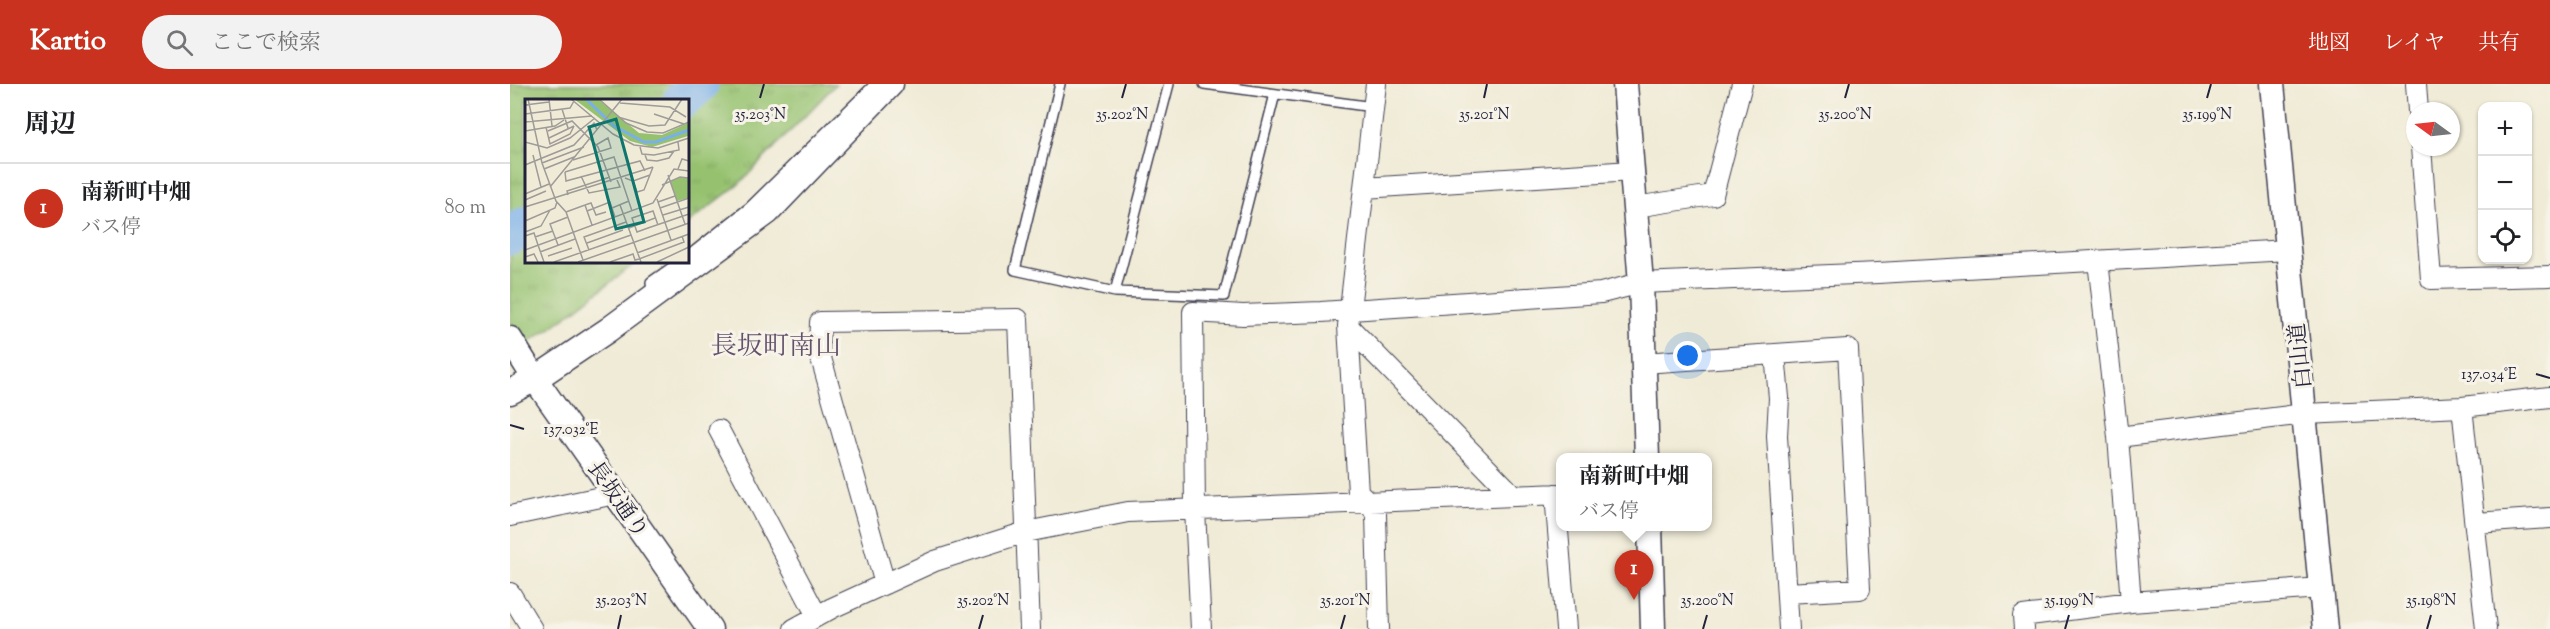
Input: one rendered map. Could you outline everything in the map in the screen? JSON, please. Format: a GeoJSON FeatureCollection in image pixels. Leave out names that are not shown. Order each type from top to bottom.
{"type":"FeatureCollection","features":[{"type":"Feature","properties":{"kind":"street"},"geometry":{"type":"LineString","coordinates":[[510,392],[535,379],[653,297],[768,212],[891,84]]}},
{"type":"Feature","properties":{"kind":"street"},"geometry":{"type":"LineString","coordinates":[[1376,84],[1349,317],[1358,492],[1370,503],[1376,514],[1379,629]]}},
{"type":"Feature","properties":{"kind":"street"},"geometry":{"type":"LineString","coordinates":[[1625,84],[1641,284],[1647,453]]}},
{"type":"Feature","properties":{"kind":"street"},"geometry":{"type":"LineString","coordinates":[[1635,207],[1713,195],[1742,84]]}},
{"type":"Feature","properties":{"kind":"street","name":"白山道"},"geometry":{"type":"LineString","coordinates":[[2272,84],[2325,629]]}},
{"type":"Feature","properties":{"kind":"street"},"geometry":{"type":"LineString","coordinates":[[2416,84],[2417,102]]}},
{"type":"Feature","properties":{"kind":"street"},"geometry":{"type":"LineString","coordinates":[[2422,156],[2431,279],[2550,276]]}},
{"type":"Feature","properties":{"kind":"street"},"geometry":{"type":"LineString","coordinates":[[1364,188],[1632,171]]}},
{"type":"Feature","properties":{"kind":"street"},"geometry":{"type":"LineString","coordinates":[[1201,629],[1195,510],[1193,312],[1202,304],[1243,315],[1321,312],[1349,317],[1602,293],[1641,284],[2288,250]]}},
{"type":"Feature","properties":{"kind":"street"},"geometry":{"type":"LineString","coordinates":[[2098,261],[2118,437],[2131,602]]}},
{"type":"Feature","properties":{"kind":"street"},"geometry":{"type":"LineString","coordinates":[[1349,317],[1514,496]]}},
{"type":"Feature","properties":{"kind":"street"},"geometry":{"type":"LineString","coordinates":[[885,584],[819,351],[820,322],[1018,319],[1030,629]]}},
{"type":"Feature","properties":{"kind":"street","name":"長坂通り"},"geometry":{"type":"LineString","coordinates":[[517,348],[535,379],[710,629]]}},
{"type":"Feature","properties":{"kind":"street"},"geometry":{"type":"LineString","coordinates":[[1643,363],[1848,349],[1860,588],[1787,593]]}},
{"type":"Feature","properties":{"kind":"street"},"geometry":{"type":"LineString","coordinates":[[1775,354],[1779,398],[1777,436],[1789,629]]}},
{"type":"Feature","properties":{"kind":"street"},"geometry":{"type":"LineString","coordinates":[[2118,437],[2304,414],[2462,407],[2550,397]]}},
{"type":"Feature","properties":{"kind":"street"},"geometry":{"type":"LineString","coordinates":[[2462,407],[2486,629]]}},
{"type":"Feature","properties":{"kind":"street"},"geometry":{"type":"LineString","coordinates":[[719,430],[818,616]]}},
{"type":"Feature","properties":{"kind":"street"},"geometry":{"type":"LineString","coordinates":[[510,516],[615,494]]}},
{"type":"Feature","properties":{"kind":"street"},"geometry":{"type":"LineString","coordinates":[[794,629],[935,561],[1026,532],[1128,512],[1556,494]]}},
{"type":"Feature","properties":{"kind":"street"},"geometry":{"type":"LineString","coordinates":[[2476,523],[2550,518]]}},
{"type":"Feature","properties":{"kind":"street"},"geometry":{"type":"LineString","coordinates":[[1560,531],[1566,629]]}},
{"type":"Feature","properties":{"kind":"street"},"geometry":{"type":"LineString","coordinates":[[1650,531],[1653,629]]}},
{"type":"Feature","properties":{"kind":"street"},"geometry":{"type":"LineString","coordinates":[[2024,629],[2023,616],[2131,602],[2321,588]]}},
{"type":"Feature","properties":{"kind":"street"},"geometry":{"type":"LineString","coordinates":[[510,593],[532,629]]}},
{"type":"Feature","properties":{"kind":"lane"},"geometry":{"type":"LineString","coordinates":[[688,256],[750,207],[875,84]]}},
{"type":"Feature","properties":{"kind":"lane"},"geometry":{"type":"LineString","coordinates":[[1059,84],[1015,270],[1115,292],[1202,304],[1224,296],[1275,94]]}},
{"type":"Feature","properties":{"kind":"lane"},"geometry":{"type":"LineString","coordinates":[[1115,292],[1169,84]]}},
{"type":"Feature","properties":{"kind":"lane"},"geometry":{"type":"LineString","coordinates":[[1204,84],[1373,108]]}},
{"type":"Feature","properties":{"kind":"lane"},"geometry":{"type":"LineString","coordinates":[[653,297],[651,282],[680,262]]}},
{"type":"Feature","properties":{"kind":"green space"},"geometry":{"type":"Polygon","coordinates":[[[510,84],[836,84],[739,184],[688,223],[688,99],[525,99],[525,262],[637,262],[550,329],[510,353],[510,84]]]}},
{"type":"Feature","properties":{"kind":"waterway"},"geometry":{"type":"LineString","coordinates":[[683,99],[700,84]]}},
{"type":"Feature","properties":{"kind":"waterway"},"geometry":{"type":"LineString","coordinates":[[510,236],[525,226]]}},
{"type":"Feature","properties":{"kind":"place","name":"南新町中畑"},"geometry":{"type":"Point","coordinates":[1634,600]}},
{"type":"Feature","properties":{"kind":"district","name":"長坂町南山"},"geometry":{"type":"Point","coordinates":[776,345]}}]}
